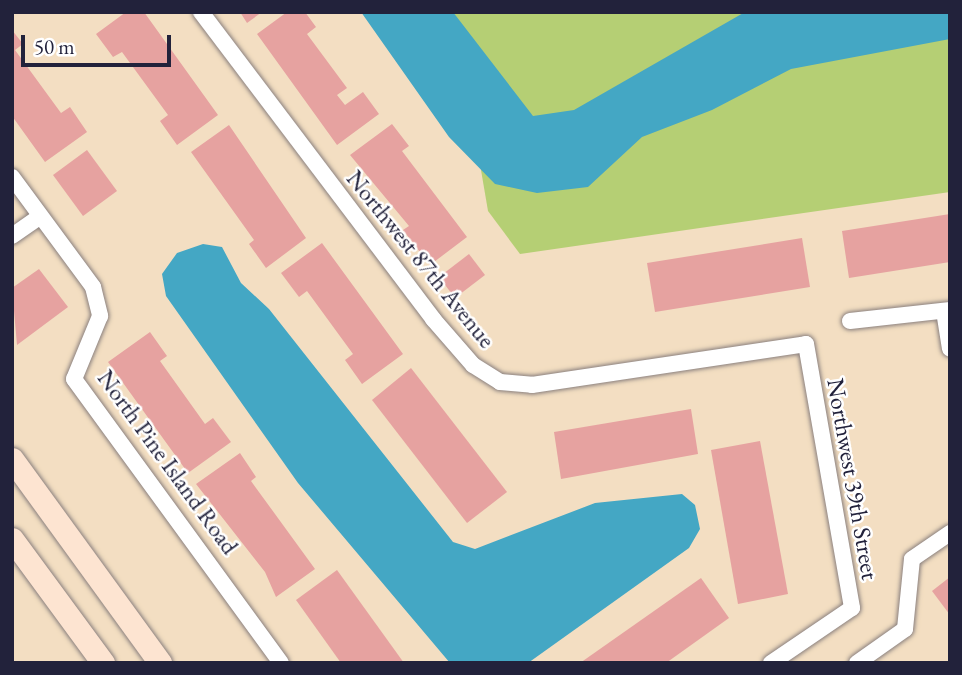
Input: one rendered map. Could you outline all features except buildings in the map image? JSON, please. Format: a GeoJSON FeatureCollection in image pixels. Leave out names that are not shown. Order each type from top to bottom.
{"type":"FeatureCollection","features":[{"type":"Feature","properties":{"kind":"main road"},"geometry":{"type":"LineString","coordinates":[[12,459],[160,663]]}},
{"type":"Feature","properties":{"kind":"main road"},"geometry":{"type":"LineString","coordinates":[[12,539],[103,663]]}},
{"type":"Feature","properties":{"kind":"street","name":"Northwest 87th Avenue"},"geometry":{"type":"LineString","coordinates":[[201,12],[433,319],[473,365],[500,382],[532,385],[806,344]]}},
{"type":"Feature","properties":{"kind":"street","name":"North Pine Island Road"},"geometry":{"type":"LineString","coordinates":[[12,177],[93,287],[100,316],[74,379],[281,663]]}},
{"type":"Feature","properties":{"kind":"street"},"geometry":{"type":"LineString","coordinates":[[12,236],[39,217]]}},
{"type":"Feature","properties":{"kind":"street"},"geometry":{"type":"LineString","coordinates":[[850,321],[947,311],[950,349]]}},
{"type":"Feature","properties":{"kind":"street","name":"Northwest 39th Street"},"geometry":{"type":"LineString","coordinates":[[771,663],[852,608],[806,344]]}},
{"type":"Feature","properties":{"kind":"street"},"geometry":{"type":"LineString","coordinates":[[857,663],[905,629],[912,559],[950,533]]}},
{"type":"Feature","properties":{"kind":"green space"},"geometry":{"type":"Polygon","coordinates":[[[454,12],[950,12],[950,192],[520,254],[488,211],[454,12]]]}},
{"type":"Feature","properties":{"kind":"water"},"geometry":{"type":"Polygon","coordinates":[[[361,12],[453,12],[533,116],[574,110],[745,12],[950,12],[950,39],[791,69],[712,110],[642,137],[588,187],[537,193],[495,184],[449,137],[361,12]]]}},
{"type":"Feature","properties":{"kind":"water"},"geometry":{"type":"Polygon","coordinates":[[[203,244],[222,247],[241,283],[269,309],[453,542],[475,549],[595,503],[682,494],[695,505],[700,529],[689,548],[528,663],[450,663],[298,483],[166,296],[162,274],[177,253],[203,244]]]}}]}
